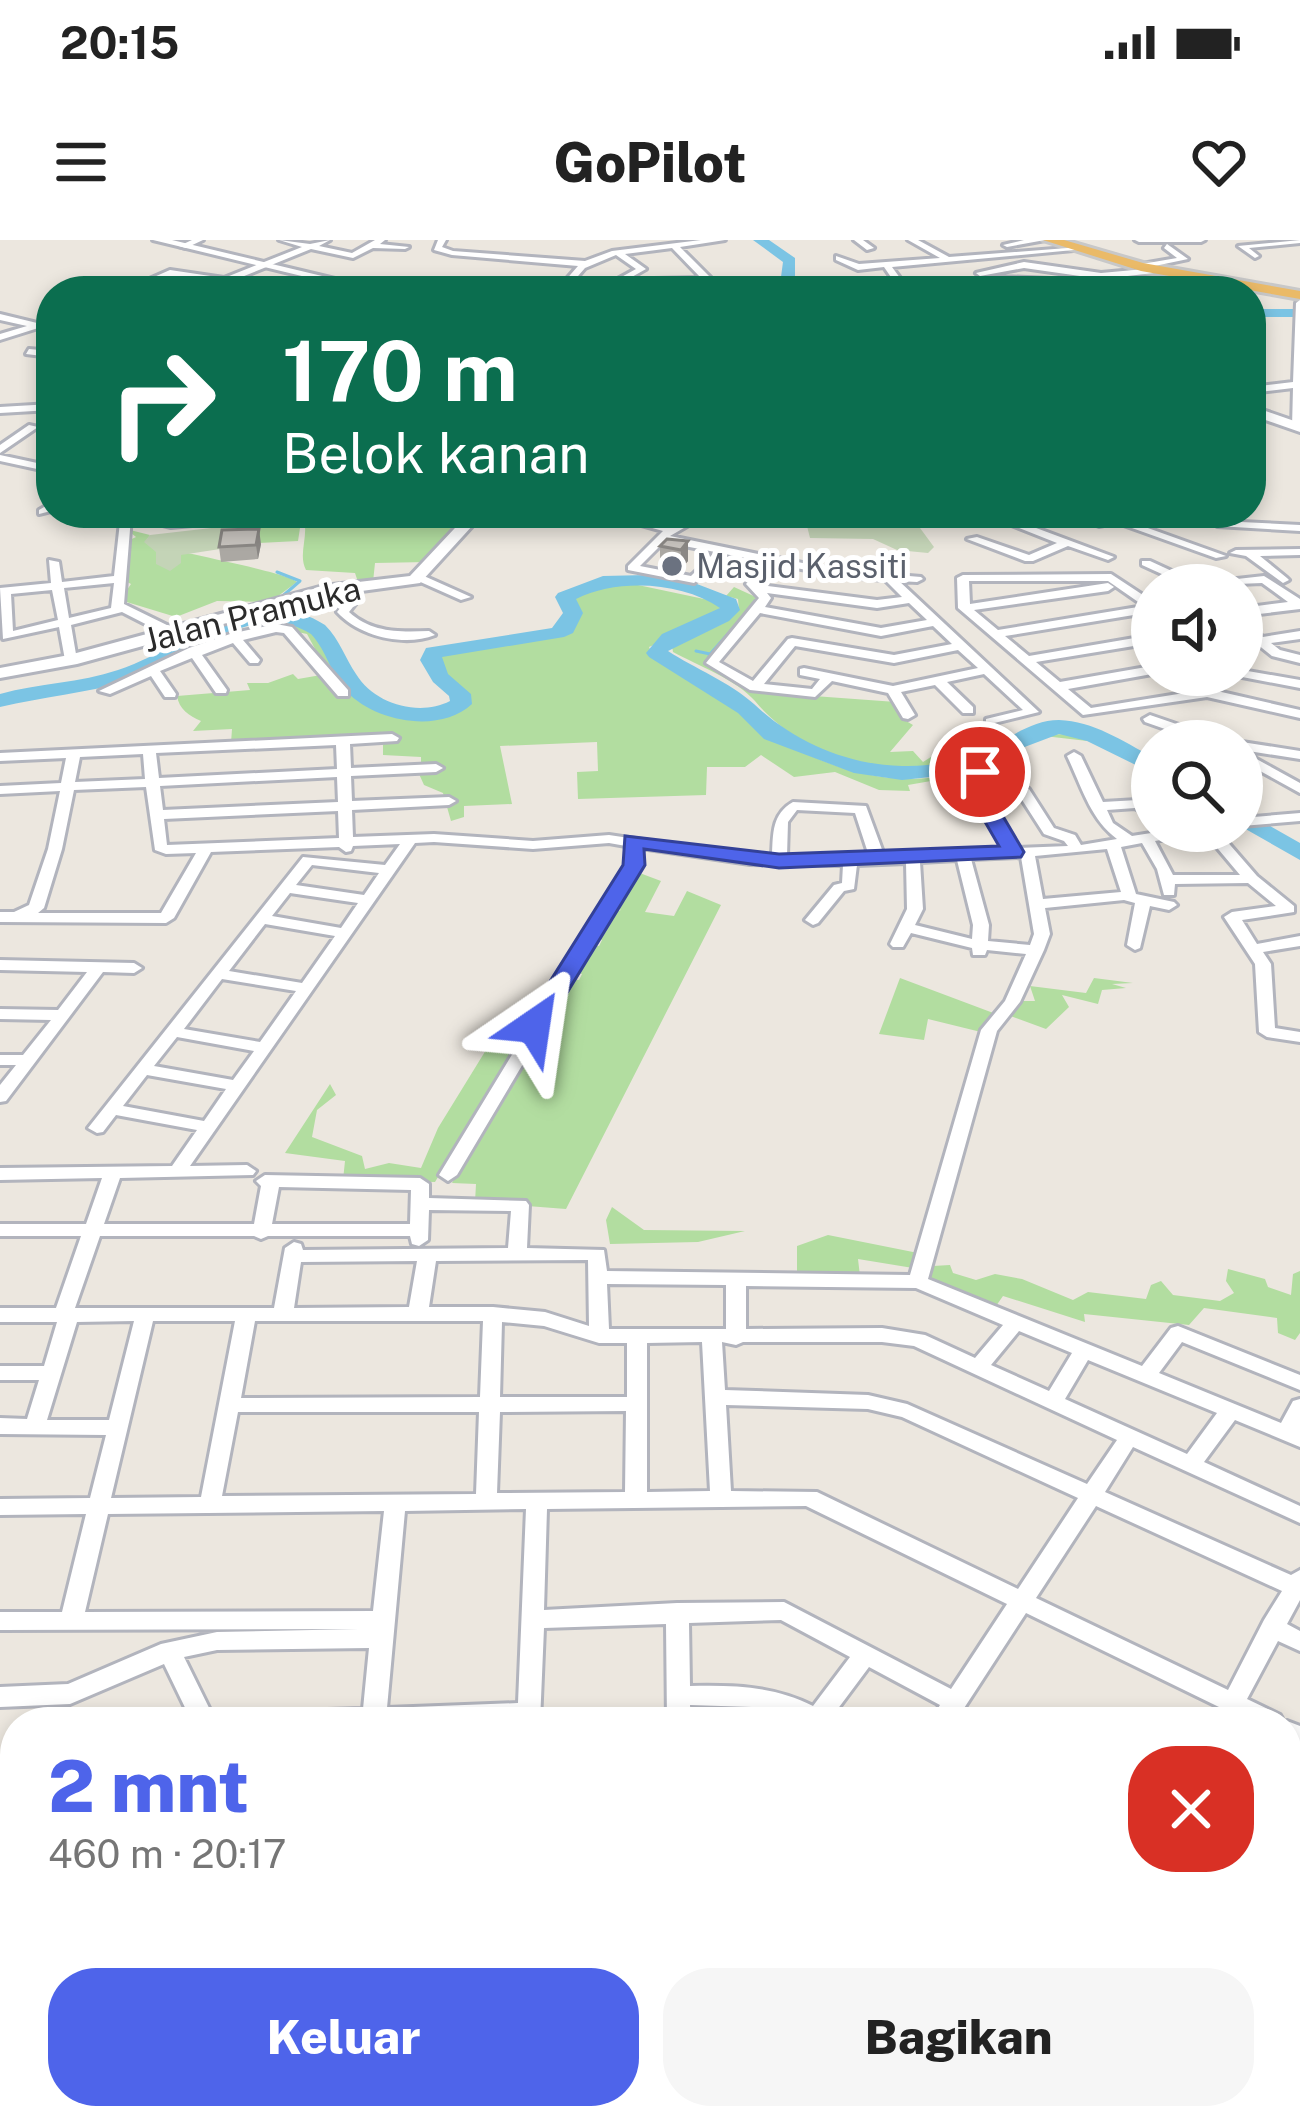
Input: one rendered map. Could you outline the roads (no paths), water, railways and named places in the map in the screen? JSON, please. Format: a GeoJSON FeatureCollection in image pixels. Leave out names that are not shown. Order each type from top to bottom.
{"type":"FeatureCollection","features":[{"type":"Feature","properties":{"kind":"highway"},"geometry":{"type":"LineString","coordinates":[[1051,241],[1084,245],[1187,276]]}},
{"type":"Feature","properties":{"kind":"highway"},"geometry":{"type":"LineString","coordinates":[[1266,297],[1299,306]]}},
{"type":"Feature","properties":{"kind":"street"},"geometry":{"type":"LineString","coordinates":[[158,240],[307,276]]}},
{"type":"Feature","properties":{"kind":"street"},"geometry":{"type":"LineString","coordinates":[[183,246],[199,240]]}},
{"type":"Feature","properties":{"kind":"street"},"geometry":{"type":"LineString","coordinates":[[284,240],[353,256],[378,243],[405,247]]}},
{"type":"Feature","properties":{"kind":"street"},"geometry":{"type":"LineString","coordinates":[[232,276],[304,244],[326,240]]}},
{"type":"Feature","properties":{"kind":"street"},"geometry":{"type":"LineString","coordinates":[[442,240],[437,248],[452,253],[586,263]]}},
{"type":"Feature","properties":{"kind":"street"},"geometry":{"type":"LineString","coordinates":[[578,274],[586,263],[611,250],[721,240]]}},
{"type":"Feature","properties":{"kind":"street"},"geometry":{"type":"LineString","coordinates":[[858,240],[870,248]]}},
{"type":"Feature","properties":{"kind":"street"},"geometry":{"type":"LineString","coordinates":[[912,240],[985,276]]}},
{"type":"Feature","properties":{"kind":"street"},"geometry":{"type":"LineString","coordinates":[[1139,240],[1198,240],[1212,247]]}},
{"type":"Feature","properties":{"kind":"street"},"geometry":{"type":"LineString","coordinates":[[955,248],[1051,241]]}},
{"type":"Feature","properties":{"kind":"street"},"geometry":{"type":"LineString","coordinates":[[1255,256],[1241,247],[1300,241]]}},
{"type":"Feature","properties":{"kind":"street"},"geometry":{"type":"LineString","coordinates":[[527,259],[535,242]]}},
{"type":"Feature","properties":{"kind":"street"},"geometry":{"type":"LineString","coordinates":[[980,273],[1024,265],[1101,276],[1184,260],[1171,242]]}},
{"type":"Feature","properties":{"kind":"street"},"geometry":{"type":"LineString","coordinates":[[676,245],[705,276]]}},
{"type":"Feature","properties":{"kind":"street"},"geometry":{"type":"LineString","coordinates":[[839,258],[858,267],[1084,245]]}},
{"type":"Feature","properties":{"kind":"street"},"geometry":{"type":"LineString","coordinates":[[611,250],[642,269],[629,276]]}},
{"type":"Feature","properties":{"kind":"street"},"geometry":{"type":"LineString","coordinates":[[926,262],[946,276]]}},
{"type":"Feature","properties":{"kind":"street"},"geometry":{"type":"LineString","coordinates":[[886,265],[895,276]]}},
{"type":"Feature","properties":{"kind":"street"},"geometry":{"type":"LineString","coordinates":[[578,274],[605,270]]}},
{"type":"Feature","properties":{"kind":"street"},"geometry":{"type":"LineString","coordinates":[[162,276],[172,272],[197,276]]}},
{"type":"Feature","properties":{"kind":"street"},"geometry":{"type":"LineString","coordinates":[[1266,416],[1299,428],[1299,306]]}},
{"type":"Feature","properties":{"kind":"street"},"geometry":{"type":"LineString","coordinates":[[2,318],[36,326]]}},
{"type":"Feature","properties":{"kind":"street"},"geometry":{"type":"LineString","coordinates":[[0,337],[36,327]]}},
{"type":"Feature","properties":{"kind":"street"},"geometry":{"type":"LineString","coordinates":[[29,352],[36,353]]}},
{"type":"Feature","properties":{"kind":"street"},"geometry":{"type":"LineString","coordinates":[[1266,388],[1298,384]]}},
{"type":"Feature","properties":{"kind":"street"},"geometry":{"type":"LineString","coordinates":[[0,410],[36,408]]}},
{"type":"Feature","properties":{"kind":"street"},"geometry":{"type":"LineString","coordinates":[[2,457],[32,427]]}},
{"type":"Feature","properties":{"kind":"street"},"geometry":{"type":"LineString","coordinates":[[2,457],[36,465]]}},
{"type":"Feature","properties":{"kind":"street"},"geometry":{"type":"LineString","coordinates":[[1289,511],[1300,550],[1243,553],[1299,601]]}},
{"type":"Feature","properties":{"kind":"street"},"geometry":{"type":"LineString","coordinates":[[119,606],[126,528]]}},
{"type":"Feature","properties":{"kind":"street"},"geometry":{"type":"LineString","coordinates":[[464,528],[420,578],[465,597]]}},
{"type":"Feature","properties":{"kind":"street"},"geometry":{"type":"LineString","coordinates":[[657,528],[723,550],[917,579]]}},
{"type":"Feature","properties":{"kind":"street"},"geometry":{"type":"LineString","coordinates":[[1029,528],[1108,556]]}},
{"type":"Feature","properties":{"kind":"street"},"geometry":{"type":"LineString","coordinates":[[1121,528],[1220,556]]}},
{"type":"Feature","properties":{"kind":"street"},"geometry":{"type":"LineString","coordinates":[[1133,528],[1176,545]]}},
{"type":"Feature","properties":{"kind":"street"},"geometry":{"type":"LineString","coordinates":[[664,530],[632,568],[694,580],[723,550]]}},
{"type":"Feature","properties":{"kind":"street"},"geometry":{"type":"LineString","coordinates":[[974,539],[1029,559],[1068,542]]}},
{"type":"Feature","properties":{"kind":"street"},"geometry":{"type":"LineString","coordinates":[[1149,564],[1176,545]]}},
{"type":"Feature","properties":{"kind":"street"},"geometry":{"type":"LineString","coordinates":[[774,560],[752,584],[764,598],[712,662],[755,687],[815,693],[829,677]]}},
{"type":"Feature","properties":{"kind":"street"},"geometry":{"type":"LineString","coordinates":[[53,562],[71,659]]}},
{"type":"Feature","properties":{"kind":"street"},"geometry":{"type":"LineString","coordinates":[[964,608],[964,576],[1111,577],[1131,590]]}},
{"type":"Feature","properties":{"kind":"street","name":"Jalan Pramuka"},"geometry":{"type":"LineString","coordinates":[[0,673],[172,632],[245,623],[266,608],[355,585],[420,578]]}},
{"type":"Feature","properties":{"kind":"street"},"geometry":{"type":"LineString","coordinates":[[889,578],[1032,712],[992,722]]}},
{"type":"Feature","properties":{"kind":"street"},"geometry":{"type":"LineString","coordinates":[[118,579],[3,592],[4,635],[62,627],[119,606],[172,632]]}},
{"type":"Feature","properties":{"kind":"street"},"geometry":{"type":"LineString","coordinates":[[1263,579],[1299,601]]}},
{"type":"Feature","properties":{"kind":"street"},"geometry":{"type":"LineString","coordinates":[[964,608],[1123,584]]}},
{"type":"Feature","properties":{"kind":"street"},"geometry":{"type":"LineString","coordinates":[[355,585],[355,597],[344,612],[347,618],[385,635],[429,635]]}},
{"type":"Feature","properties":{"kind":"street"},"geometry":{"type":"LineString","coordinates":[[756,588],[878,604],[910,599]]}},
{"type":"Feature","properties":{"kind":"street"},"geometry":{"type":"LineString","coordinates":[[1062,593],[1089,619]]}},
{"type":"Feature","properties":{"kind":"street"},"geometry":{"type":"LineString","coordinates":[[1041,596],[1072,621]]}},
{"type":"Feature","properties":{"kind":"street"},"geometry":{"type":"LineString","coordinates":[[1263,608],[1299,601]]}},
{"type":"Feature","properties":{"kind":"street"},"geometry":{"type":"LineString","coordinates":[[964,608],[1088,712],[1186,696]]}},
{"type":"Feature","properties":{"kind":"street"},"geometry":{"type":"LineString","coordinates":[[757,609],[881,632],[934,622]]}},
{"type":"Feature","properties":{"kind":"street"},"geometry":{"type":"LineString","coordinates":[[996,634],[1131,611]]}},
{"type":"Feature","properties":{"kind":"street"},"geometry":{"type":"LineString","coordinates":[[105,691],[234,637],[245,623],[288,629],[343,694]]}},
{"type":"Feature","properties":{"kind":"street"},"geometry":{"type":"LineString","coordinates":[[1263,641],[1300,635]]}},
{"type":"Feature","properties":{"kind":"street"},"geometry":{"type":"LineString","coordinates":[[234,637],[254,659]]}},
{"type":"Feature","properties":{"kind":"street"},"geometry":{"type":"LineString","coordinates":[[770,638],[894,659],[959,646]]}},
{"type":"Feature","properties":{"kind":"street"},"geometry":{"type":"LineString","coordinates":[[755,687],[792,642]]}},
{"type":"Feature","properties":{"kind":"street"},"geometry":{"type":"LineString","coordinates":[[1025,660],[1131,642]]}},
{"type":"Feature","properties":{"kind":"street"},"geometry":{"type":"LineString","coordinates":[[1263,643],[1276,653],[1300,659]]}},
{"type":"Feature","properties":{"kind":"street"},"geometry":{"type":"LineString","coordinates":[[193,651],[220,690]]}},
{"type":"Feature","properties":{"kind":"street"},"geometry":{"type":"LineString","coordinates":[[804,671],[893,690],[986,670]]}},
{"type":"Feature","properties":{"kind":"street"},"geometry":{"type":"LineString","coordinates":[[155,673],[170,694]]}},
{"type":"Feature","properties":{"kind":"street"},"geometry":{"type":"LineString","coordinates":[[1056,687],[1131,674]]}},
{"type":"Feature","properties":{"kind":"street"},"geometry":{"type":"LineString","coordinates":[[1263,678],[1300,684]]}},
{"type":"Feature","properties":{"kind":"street"},"geometry":{"type":"LineString","coordinates":[[938,681],[968,710]]}},
{"type":"Feature","properties":{"kind":"street"},"geometry":{"type":"LineString","coordinates":[[893,690],[908,715]]}},
{"type":"Feature","properties":{"kind":"street"},"geometry":{"type":"LineString","coordinates":[[1227,696],[1300,714]]}},
{"type":"Feature","properties":{"kind":"street"},"geometry":{"type":"LineString","coordinates":[[0,757],[392,738]]}},
{"type":"Feature","properties":{"kind":"street"},"geometry":{"type":"LineString","coordinates":[[343,740],[346,864]]}},
{"type":"Feature","properties":{"kind":"street"},"geometry":{"type":"LineString","coordinates":[[149,749],[162,849],[447,838],[533,845],[633,841],[779,861],[850,861],[913,859],[937,851],[963,856],[1077,850],[1130,842]]}},
{"type":"Feature","properties":{"kind":"street"},"geometry":{"type":"LineString","coordinates":[[1263,751],[1300,755]]}},
{"type":"Feature","properties":{"kind":"street"},"geometry":{"type":"LineString","coordinates":[[1270,770],[1275,752]]}},
{"type":"Feature","properties":{"kind":"street"},"geometry":{"type":"LineString","coordinates":[[8,917],[36,908],[74,753]]}},
{"type":"Feature","properties":{"kind":"street"},"geometry":{"type":"LineString","coordinates":[[1039,904],[1136,899],[1168,910],[1167,880],[1130,842],[1115,834],[1096,807],[1074,756]]}},
{"type":"Feature","properties":{"kind":"street"},"geometry":{"type":"LineString","coordinates":[[1263,765],[1300,789]]}},
{"type":"Feature","properties":{"kind":"street"},"geometry":{"type":"LineString","coordinates":[[0,790],[436,768]]}},
{"type":"Feature","properties":{"kind":"street"},"geometry":{"type":"LineString","coordinates":[[918,1282],[989,1030],[1042,934],[1039,904],[1020,852],[983,801],[977,776],[985,770],[1004,772]]}},
{"type":"Feature","properties":{"kind":"street"},"geometry":{"type":"LineString","coordinates":[[265,810],[268,777]]}},
{"type":"Feature","properties":{"kind":"street"},"geometry":{"type":"LineString","coordinates":[[1024,792],[1051,833],[1069,838],[1077,850]]}},
{"type":"Feature","properties":{"kind":"street"},"geometry":{"type":"LineString","coordinates":[[156,815],[449,801]]}},
{"type":"Feature","properties":{"kind":"street"},"geometry":{"type":"LineString","coordinates":[[1096,807],[1131,804]]}},
{"type":"Feature","properties":{"kind":"street"},"geometry":{"type":"LineString","coordinates":[[779,861],[781,822],[793,806],[861,808],[878,860]]}},
{"type":"Feature","properties":{"kind":"street"},"geometry":{"type":"LineString","coordinates":[[1263,818],[1296,820]]}},
{"type":"Feature","properties":{"kind":"street"},"geometry":{"type":"LineString","coordinates":[[448,1175],[634,865],[633,841]]}},
{"type":"Feature","properties":{"kind":"street"},"geometry":{"type":"LineString","coordinates":[[1130,842],[1135,945]]}},
{"type":"Feature","properties":{"kind":"street"},"geometry":{"type":"LineString","coordinates":[[176,1173],[408,843]]}},
{"type":"Feature","properties":{"kind":"street"},"geometry":{"type":"LineString","coordinates":[[8,917],[166,918],[206,849]]}},
{"type":"Feature","properties":{"kind":"street"},"geometry":{"type":"LineString","coordinates":[[1229,852],[1289,909],[1232,917],[1265,972],[1267,1032],[1300,1037]]}},
{"type":"Feature","properties":{"kind":"street"},"geometry":{"type":"LineString","coordinates":[[963,856],[981,925],[979,948]]}},
{"type":"Feature","properties":{"kind":"street"},"geometry":{"type":"LineString","coordinates":[[97,1128],[310,859],[389,870]]}},
{"type":"Feature","properties":{"kind":"street"},"geometry":{"type":"LineString","coordinates":[[898,944],[915,909],[913,859]]}},
{"type":"Feature","properties":{"kind":"street"},"geometry":{"type":"LineString","coordinates":[[813,920],[839,888],[849,886],[850,861]]}},
{"type":"Feature","properties":{"kind":"street"},"geometry":{"type":"LineString","coordinates":[[1167,880],[1252,878]]}},
{"type":"Feature","properties":{"kind":"street"},"geometry":{"type":"LineString","coordinates":[[286,888],[367,900]]}},
{"type":"Feature","properties":{"kind":"street"},"geometry":{"type":"LineString","coordinates":[[261,920],[344,933]]}},
{"type":"Feature","properties":{"kind":"street"},"geometry":{"type":"LineString","coordinates":[[909,928],[979,948],[1036,950]]}},
{"type":"Feature","properties":{"kind":"street"},"geometry":{"type":"LineString","coordinates":[[1253,949],[1300,941]]}},
{"type":"Feature","properties":{"kind":"street"},"geometry":{"type":"LineString","coordinates":[[0,965],[134,968]]}},
{"type":"Feature","properties":{"kind":"street"},"geometry":{"type":"LineString","coordinates":[[0,1097],[65,1015],[96,971],[93,968]]}},
{"type":"Feature","properties":{"kind":"street"},"geometry":{"type":"LineString","coordinates":[[218,974],[304,988]]}},
{"type":"Feature","properties":{"kind":"street"},"geometry":{"type":"LineString","coordinates":[[0,1014],[65,1015]]}},
{"type":"Feature","properties":{"kind":"street"},"geometry":{"type":"LineString","coordinates":[[174,1032],[262,1047]]}},
{"type":"Feature","properties":{"kind":"street"},"geometry":{"type":"LineString","coordinates":[[0,1060],[29,1060]]}},
{"type":"Feature","properties":{"kind":"street"},"geometry":{"type":"LineString","coordinates":[[146,1070],[236,1086]]}},
{"type":"Feature","properties":{"kind":"street"},"geometry":{"type":"LineString","coordinates":[[115,1110],[208,1126]]}},
{"type":"Feature","properties":{"kind":"street"},"geometry":{"type":"LineString","coordinates":[[0,1174],[176,1173],[420,1184],[418,1314]]}},
{"type":"Feature","properties":{"kind":"street"},"geometry":{"type":"LineString","coordinates":[[35,1427],[112,1175]]}},
{"type":"Feature","properties":{"kind":"street"},"geometry":{"type":"LineString","coordinates":[[261,1178],[261,1233]]}},
{"type":"Feature","properties":{"kind":"street"},"geometry":{"type":"LineString","coordinates":[[422,1204],[520,1205],[517,1255]]}},
{"type":"Feature","properties":{"kind":"street"},"geometry":{"type":"LineString","coordinates":[[0,1230],[298,1234],[419,1230]]}},
{"type":"Feature","properties":{"kind":"street"},"geometry":{"type":"LineString","coordinates":[[283,1314],[298,1234]]}},
{"type":"Feature","properties":{"kind":"street"},"geometry":{"type":"LineString","coordinates":[[292,1256],[597,1254],[599,1336]]}},
{"type":"Feature","properties":{"kind":"street"},"geometry":{"type":"LineString","coordinates":[[599,1277],[918,1282],[1293,1436],[1300,1406]]}},
{"type":"Feature","properties":{"kind":"street"},"geometry":{"type":"LineString","coordinates":[[736,1278],[736,1338]]}},
{"type":"Feature","properties":{"kind":"street"},"geometry":{"type":"LineString","coordinates":[[0,1315],[494,1314],[544,1319],[599,1336],[906,1337],[1300,1515]]}},
{"type":"Feature","properties":{"kind":"street"},"geometry":{"type":"LineString","coordinates":[[486,1503],[494,1314]]}},
{"type":"Feature","properties":{"kind":"street"},"geometry":{"type":"LineString","coordinates":[[71,1621],[145,1315]]}},
{"type":"Feature","properties":{"kind":"street"},"geometry":{"type":"LineString","coordinates":[[210,1505],[246,1315]]}},
{"type":"Feature","properties":{"kind":"street"},"geometry":{"type":"LineString","coordinates":[[979,1367],[1017,1321]]}},
{"type":"Feature","properties":{"kind":"street"},"geometry":{"type":"LineString","coordinates":[[1147,1374],[1178,1334],[1300,1383]]}},
{"type":"Feature","properties":{"kind":"street"},"geometry":{"type":"LineString","coordinates":[[635,1502],[637,1338]]}},
{"type":"Feature","properties":{"kind":"street"},"geometry":{"type":"LineString","coordinates":[[712,1339],[721,1501]]}},
{"type":"Feature","properties":{"kind":"street"},"geometry":{"type":"LineString","coordinates":[[1054,1400],[1085,1349]]}},
{"type":"Feature","properties":{"kind":"street"},"geometry":{"type":"LineString","coordinates":[[0,1373],[51,1373]]}},
{"type":"Feature","properties":{"kind":"street"},"geometry":{"type":"LineString","coordinates":[[715,1397],[884,1403],[1297,1583],[1230,1707]]}},
{"type":"Feature","properties":{"kind":"street"},"geometry":{"type":"LineString","coordinates":[[230,1405],[636,1404]]}},
{"type":"Feature","properties":{"kind":"street"},"geometry":{"type":"LineString","coordinates":[[1190,1466],[1231,1410]]}},
{"type":"Feature","properties":{"kind":"street"},"geometry":{"type":"LineString","coordinates":[[0,1426],[118,1428]]}},
{"type":"Feature","properties":{"kind":"street"},"geometry":{"type":"LineString","coordinates":[[952,1707],[1128,1439]]}},
{"type":"Feature","properties":{"kind":"street"},"geometry":{"type":"LineString","coordinates":[[0,1508],[818,1501],[1023,1599],[1221,1707]]}},
{"type":"Feature","properties":{"kind":"street"},"geometry":{"type":"LineString","coordinates":[[529,1707],[537,1503]]}},
{"type":"Feature","properties":{"kind":"street"},"geometry":{"type":"LineString","coordinates":[[375,1707],[395,1504]]}},
{"type":"Feature","properties":{"kind":"street"},"geometry":{"type":"LineString","coordinates":[[532,1619],[784,1611],[866,1654],[942,1707]]}},
{"type":"Feature","properties":{"kind":"street"},"geometry":{"type":"LineString","coordinates":[[677,1612],[679,1707]]}},
{"type":"Feature","properties":{"kind":"street"},"geometry":{"type":"LineString","coordinates":[[0,1621],[384,1629]]}},
{"type":"Feature","properties":{"kind":"street"},"geometry":{"type":"LineString","coordinates":[[1272,1627],[1300,1642]]}},
{"type":"Feature","properties":{"kind":"street"},"geometry":{"type":"LineString","coordinates":[[0,1697],[70,1694],[170,1652],[217,1641],[384,1629]]}},
{"type":"Feature","properties":{"kind":"street"},"geometry":{"type":"LineString","coordinates":[[170,1652],[197,1707]]}},
{"type":"Feature","properties":{"kind":"street"},"geometry":{"type":"LineString","coordinates":[[826,1707],[866,1654]]}},
{"type":"Feature","properties":{"kind":"street"},"geometry":{"type":"LineString","coordinates":[[679,1696],[741,1695],[788,1707]]}},
{"type":"Feature","properties":{"kind":"waterway"},"geometry":{"type":"LineString","coordinates":[[760,240],[790,261],[788,276]]}},
{"type":"Feature","properties":{"kind":"waterway"},"geometry":{"type":"LineString","coordinates":[[1266,313],[1300,313]]}},
{"type":"Feature","properties":{"kind":"waterway"},"geometry":{"type":"LineString","coordinates":[[277,572],[300,581],[278,600]]}},
{"type":"Feature","properties":{"kind":"waterway"},"geometry":{"type":"LineString","coordinates":[[0,701],[120,677],[236,624],[278,618],[301,621],[318,630],[346,676],[368,698],[399,712],[432,714],[461,704],[460,694],[440,678],[430,660],[433,652],[557,633],[566,629],[573,613],[565,597],[603,582],[647,580],[711,595],[729,603],[730,610],[670,639],[656,653],[746,709],[772,734],[830,759],[878,771],[926,772],[975,761],[1051,727],[1095,736],[1131,755]]}},
{"type":"Feature","properties":{"kind":"waterway"},"geometry":{"type":"LineString","coordinates":[[751,607],[759,597],[753,593]]}},
{"type":"Feature","properties":{"kind":"waterway"},"geometry":{"type":"LineString","coordinates":[[711,653],[751,608]]}},
{"type":"Feature","properties":{"kind":"waterway"},"geometry":{"type":"LineString","coordinates":[[696,651],[710,654],[706,664],[730,677]]}},
{"type":"Feature","properties":{"kind":"waterway"},"geometry":{"type":"LineString","coordinates":[[815,695],[828,685]]}},
{"type":"Feature","properties":{"kind":"waterway"},"geometry":{"type":"LineString","coordinates":[[750,688],[786,694]]}},
{"type":"Feature","properties":{"kind":"waterway"},"geometry":{"type":"LineString","coordinates":[[1263,830],[1300,853]]}},
{"type":"Feature","properties":{"kind":"place","name":"Masjid Kassiti"},"geometry":{"type":"Point","coordinates":[672,566]}}]}
